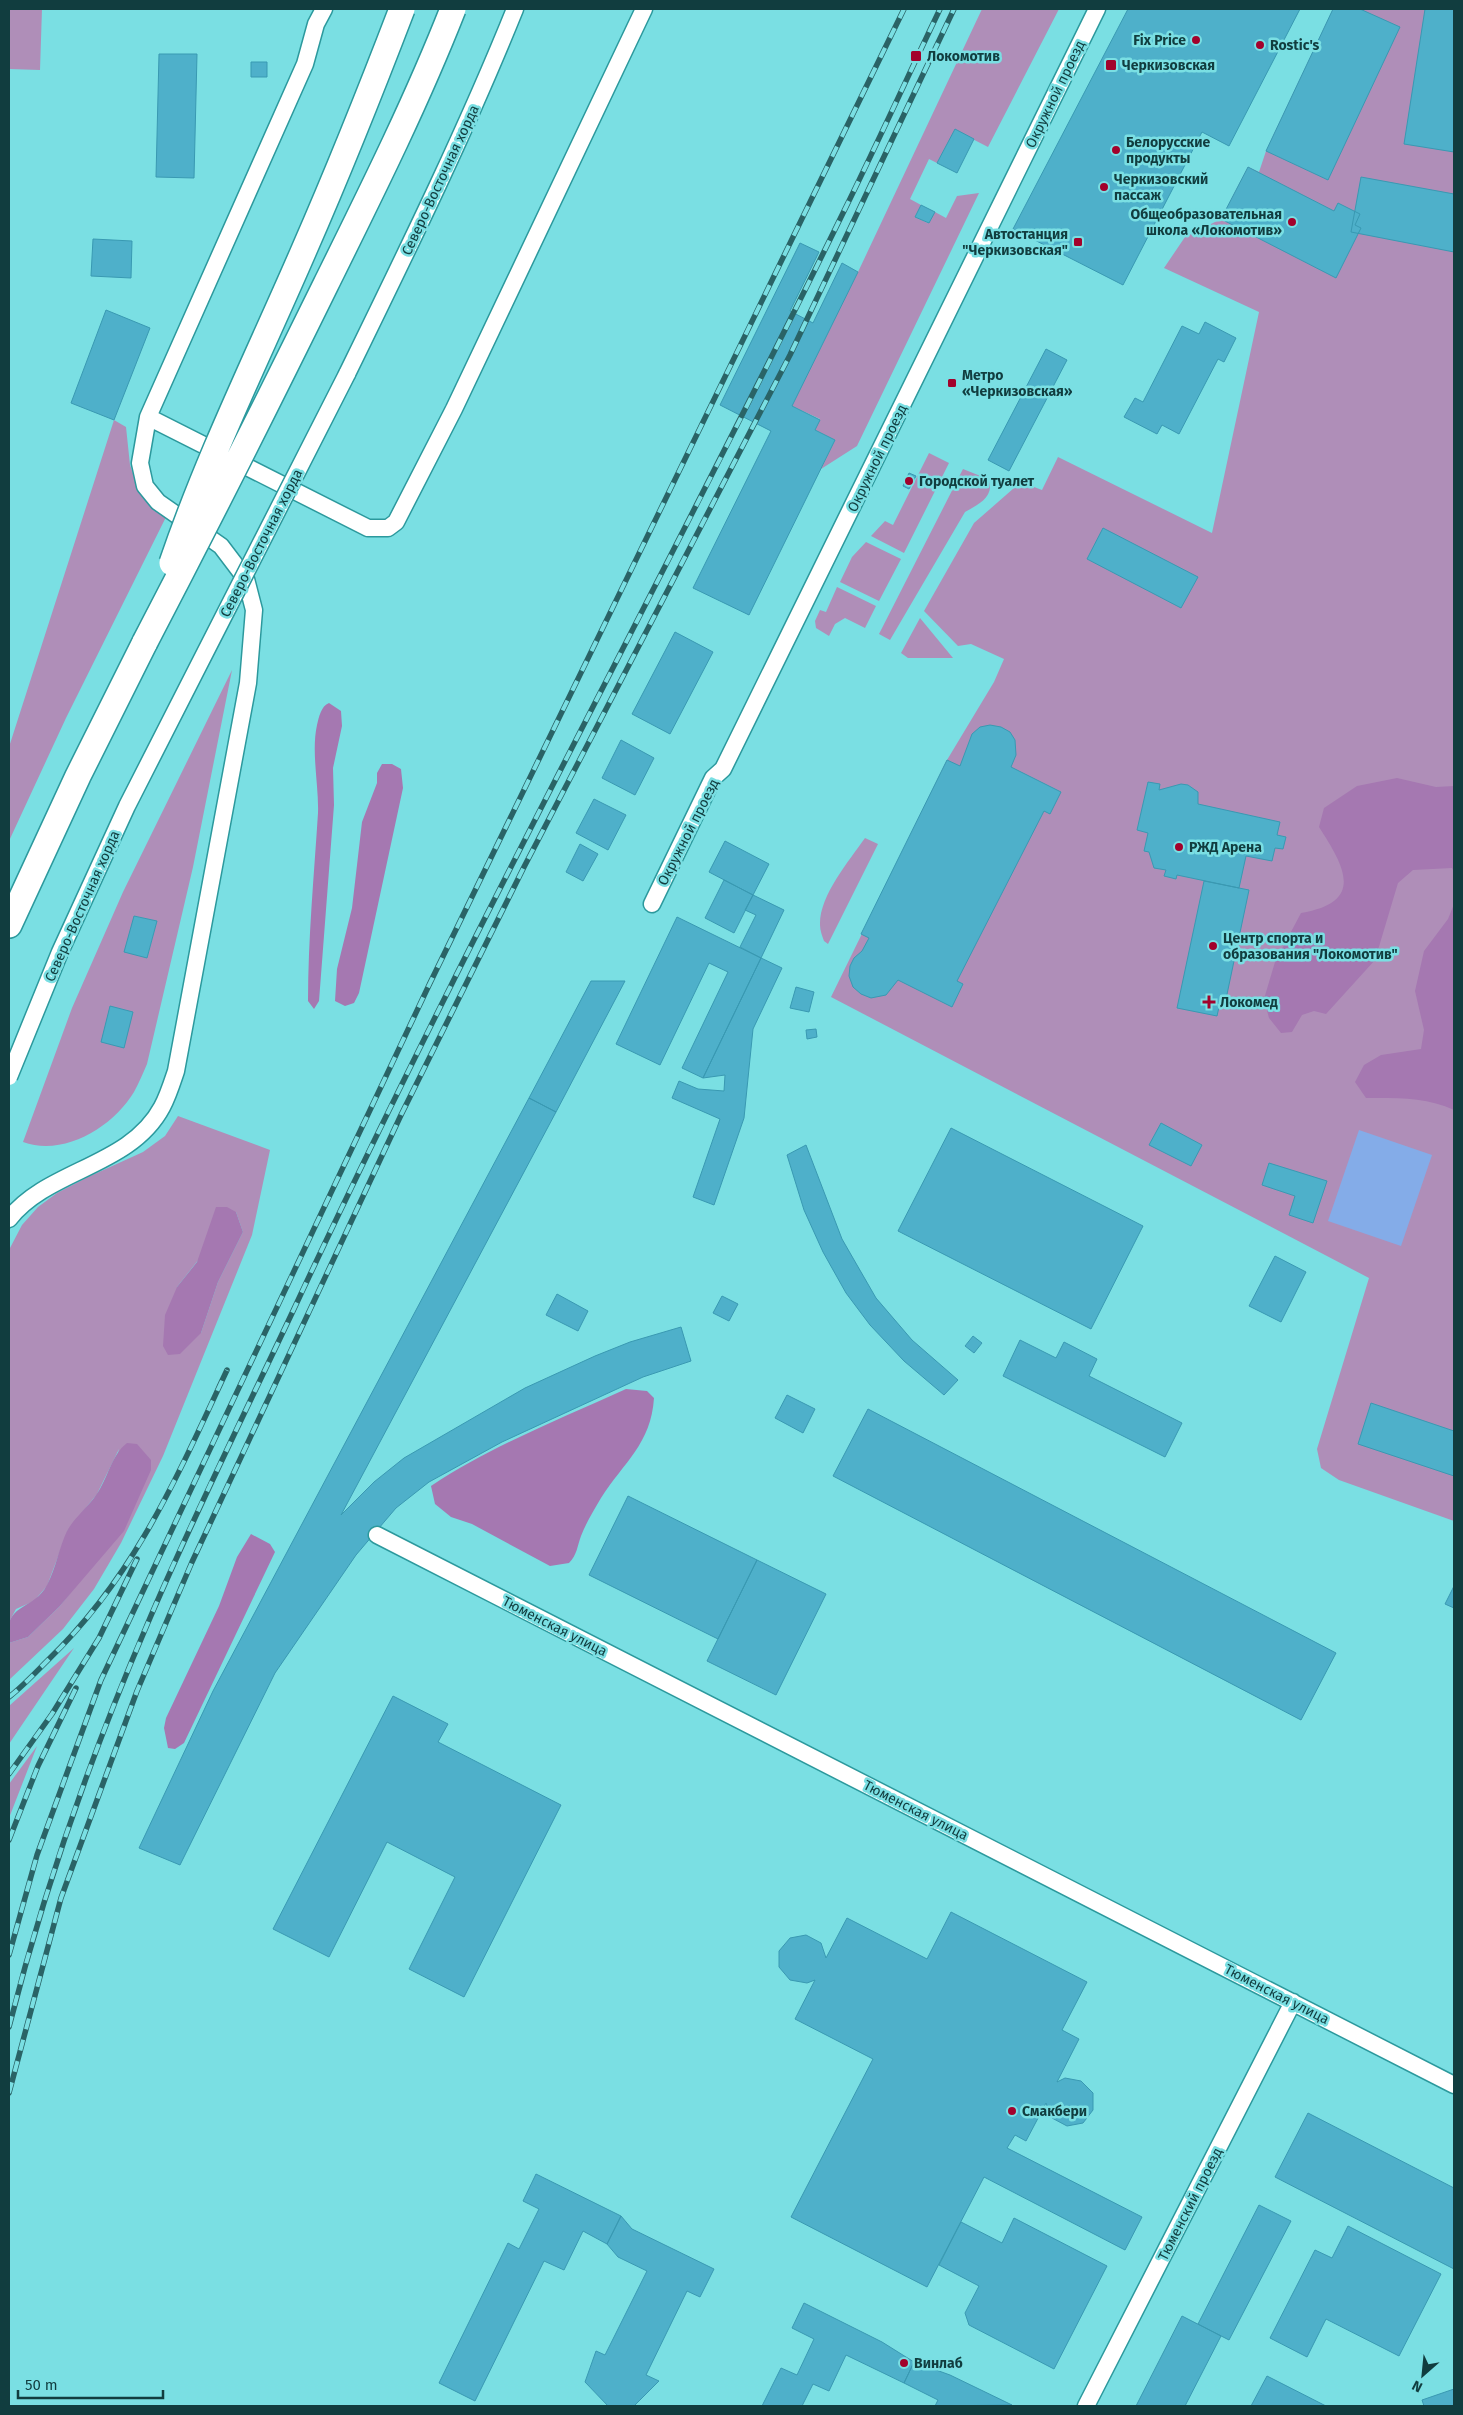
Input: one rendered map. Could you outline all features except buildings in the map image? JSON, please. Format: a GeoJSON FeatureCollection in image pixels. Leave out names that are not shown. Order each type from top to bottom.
{"type":"FeatureCollection","features":[{"type":"Feature","properties":{"kind":"main road"},"geometry":{"type":"LineString","coordinates":[[145,642],[188,517],[234,404],[304,250],[402,9]]}},
{"type":"Feature","properties":{"kind":"main road"},"geometry":{"type":"LineString","coordinates":[[9,925],[78,776],[371,194],[453,9]]}},
{"type":"Feature","properties":{"kind":"street"},"geometry":{"type":"LineString","coordinates":[[309,9],[316,24]]}},
{"type":"Feature","properties":{"kind":"street"},"geometry":{"type":"LineString","coordinates":[[9,1220],[32,1196],[129,1144],[146,1128],[162,1108],[176,1071],[248,683],[254,610],[246,579],[221,546],[158,502],[145,486],[140,462],[148,417],[305,64],[316,24],[324,9]]}},
{"type":"Feature","properties":{"kind":"street","name":"Северо-Восточная хорда"},"geometry":{"type":"LineString","coordinates":[[9,1077],[60,952],[127,806],[348,374],[429,208],[487,78],[515,9]]}},
{"type":"Feature","properties":{"kind":"street"},"geometry":{"type":"LineString","coordinates":[[487,78],[525,9]]}},
{"type":"Feature","properties":{"kind":"street"},"geometry":{"type":"LineString","coordinates":[[148,417],[368,528],[388,528],[396,522],[454,409],[644,9]]}},
{"type":"Feature","properties":{"kind":"street","name":"Окружной проезд"},"geometry":{"type":"LineString","coordinates":[[652,904],[713,778],[723,769],[792,633],[1097,9]]}},
{"type":"Feature","properties":{"kind":"street","name":"Тюменская улица"},"geometry":{"type":"LineString","coordinates":[[378,1535],[1454,2085]]}},
{"type":"Feature","properties":{"kind":"street","name":"Тюменский проезд"},"geometry":{"type":"LineString","coordinates":[[1086,2406],[1293,2002]]}},
{"type":"Feature","properties":{"kind":"shaded area"},"geometry":{"type":"Polygon","coordinates":[[[9,9],[42,9],[40,70],[9,69],[9,9]]]}},
{"type":"Feature","properties":{"kind":"shaded area"},"geometry":{"type":"Polygon","coordinates":[[[982,9],[1059,9],[988,147],[955,130],[937,163],[929,159],[910,199],[921,205],[915,217],[928,223],[935,212],[946,218],[957,196],[979,193],[857,446],[821,469],[835,440],[815,430],[820,419],[792,406],[858,272],[982,9]]]}},
{"type":"Feature","properties":{"kind":"shaded area","name":"РЖД Арена"},"geometry":{"type":"Polygon","coordinates":[[[1333,9],[1454,9],[1454,1521],[1339,1480],[1321,1468],[1317,1449],[1369,1278],[831,997],[947,760],[994,682],[1004,659],[971,644],[958,646],[924,611],[974,523],[1021,482],[1042,490],[1058,457],[1212,533],[1259,312],[1164,268],[1185,237],[1221,219],[1248,167],[1259,172],[1266,151],[1333,9]]]}},
{"type":"Feature","properties":{"kind":"shaded area"},"geometry":{"type":"Polygon","coordinates":[[[114,420],[126,427],[130,465],[138,488],[166,517],[66,718],[9,841],[9,747],[114,420]]]}},
{"type":"Feature","properties":{"kind":"shaded area"},"geometry":{"type":"Polygon","coordinates":[[[929,453],[949,463],[904,553],[871,536],[885,521],[893,525],[929,453]]]}},
{"type":"Feature","properties":{"kind":"shaded area"},"geometry":{"type":"Polygon","coordinates":[[[963,469],[988,479],[990,490],[988,495],[980,503],[965,512],[890,640],[879,634],[963,469]]]}},
{"type":"Feature","properties":{"kind":"shaded area"},"geometry":{"type":"Polygon","coordinates":[[[866,542],[901,559],[879,601],[840,582],[852,557],[866,542]]]}},
{"type":"Feature","properties":{"kind":"shaded area"},"geometry":{"type":"Polygon","coordinates":[[[837,587],[876,606],[865,628],[845,618],[835,624],[829,636],[816,628],[815,621],[820,610],[826,612],[837,587]]]}},
{"type":"Feature","properties":{"kind":"shaded area"},"geometry":{"type":"Polygon","coordinates":[[[920,618],[953,658],[908,658],[901,653],[920,618]]]}},
{"type":"Feature","properties":{"kind":"shaded area"},"geometry":{"type":"Polygon","coordinates":[[[232,670],[193,867],[147,1064],[141,1078],[125,1105],[114,1117],[86,1136],[71,1142],[55,1145],[39,1146],[23,1142],[72,1008],[123,892],[232,670]],[[134,916],[147,958],[157,921],[134,916]]]}},
{"type":"Feature","properties":{"kind":"shaded area"},"geometry":{"type":"Polygon","coordinates":[[[329,703],[341,711],[342,726],[333,768],[334,805],[319,1001],[314,1009],[308,1001],[308,977],[318,813],[315,735],[322,709],[329,703]]]}},
{"type":"Feature","properties":{"kind":"shaded area"},"geometry":{"type":"Polygon","coordinates":[[[382,764],[392,764],[401,769],[403,788],[359,993],[354,1003],[345,1006],[335,1001],[337,969],[352,908],[362,822],[377,783],[377,773],[382,764]]]}},
{"type":"Feature","properties":{"kind":"shaded area"},"geometry":{"type":"Polygon","coordinates":[[[1397,778],[1436,787],[1454,786],[1454,872],[1452,868],[1413,870],[1398,883],[1375,960],[1326,1014],[1314,1011],[1302,1015],[1292,1032],[1281,1033],[1269,1018],[1264,999],[1275,962],[1301,913],[1321,908],[1335,900],[1342,891],[1344,881],[1336,855],[1319,827],[1324,808],[1357,786],[1397,778]]]}},
{"type":"Feature","properties":{"kind":"shaded area"},"geometry":{"type":"Polygon","coordinates":[[[865,838],[878,844],[828,944],[824,941],[820,927],[824,902],[843,868],[865,838]]]}},
{"type":"Feature","properties":{"kind":"shaded area"},"geometry":{"type":"Polygon","coordinates":[[[1454,904],[1454,1110],[1422,1100],[1366,1098],[1355,1082],[1364,1065],[1381,1055],[1421,1049],[1424,1030],[1415,991],[1424,951],[1448,919],[1454,904]]]}},
{"type":"Feature","properties":{"kind":"shaded area"},"geometry":{"type":"Polygon","coordinates":[[[178,1116],[270,1150],[252,1235],[163,1456],[121,1543],[94,1589],[63,1629],[9,1680],[9,1643],[28,1637],[59,1607],[88,1571],[119,1449],[97,1494],[68,1530],[47,1586],[34,1601],[16,1609],[9,1622],[10,1248],[22,1225],[38,1207],[57,1193],[143,1152],[165,1136],[178,1116]],[[236,1212],[177,1287],[201,1333],[218,1282],[243,1232],[236,1212]]]}},
{"type":"Feature","properties":{"kind":"shaded area"},"geometry":{"type":"Polygon","coordinates":[[[216,1207],[227,1207],[236,1212],[243,1232],[218,1282],[201,1333],[180,1354],[168,1355],[163,1346],[165,1315],[177,1287],[197,1262],[216,1207]]]}},
{"type":"Feature","properties":{"kind":"shaded area"},"geometry":{"type":"Polygon","coordinates":[[[626,1389],[647,1391],[654,1398],[648,1428],[635,1452],[601,1498],[583,1531],[575,1554],[569,1563],[550,1566],[472,1524],[451,1517],[435,1504],[431,1486],[454,1472],[526,1434],[626,1389]]]}},
{"type":"Feature","properties":{"kind":"shaded area"},"geometry":{"type":"Polygon","coordinates":[[[127,1443],[137,1444],[151,1460],[151,1470],[124,1531],[59,1607],[28,1637],[9,1643],[8,1630],[10,1620],[14,1614],[41,1594],[47,1585],[67,1531],[96,1495],[117,1454],[127,1443]]]}},
{"type":"Feature","properties":{"kind":"shaded area"},"geometry":{"type":"Polygon","coordinates":[[[251,1534],[270,1544],[275,1552],[184,1743],[175,1749],[168,1748],[164,1728],[166,1718],[219,1606],[237,1557],[251,1534]]]}},
{"type":"Feature","properties":{"kind":"shaded area"},"geometry":{"type":"Polygon","coordinates":[[[74,1648],[9,1744],[9,1706],[74,1648]]]}},
{"type":"Feature","properties":{"kind":"shaded area"},"geometry":{"type":"Polygon","coordinates":[[[37,1746],[9,1818],[9,1784],[37,1746]]]}},
{"type":"Feature","properties":{"kind":"water"},"geometry":{"type":"Polygon","coordinates":[[[1359,1130],[1432,1155],[1401,1246],[1328,1221],[1359,1130]]]}},
{"type":"Feature","properties":{"kind":"railway"},"geometry":{"type":"LineString","coordinates":[[9,1955],[37,1855],[101,1680],[430,983],[904,9]]}},
{"type":"Feature","properties":{"kind":"railway"},"geometry":{"type":"LineString","coordinates":[[9,2027],[37,1924],[88,1773],[126,1674],[200,1506],[427,1034],[776,349],[940,9]]}},
{"type":"Feature","properties":{"kind":"railway"},"geometry":{"type":"LineString","coordinates":[[9,2093],[61,1898],[137,1691],[192,1562],[401,1115],[524,867],[790,355],[954,9]]}},
{"type":"Feature","properties":{"kind":"railway"},"geometry":{"type":"LineString","coordinates":[[9,1697],[34,1675],[79,1628],[130,1560],[171,1487],[227,1370]]}},
{"type":"Feature","properties":{"kind":"railway"},"geometry":{"type":"LineString","coordinates":[[9,1774],[52,1714],[99,1638],[137,1559]]}},
{"type":"Feature","properties":{"kind":"railway"},"geometry":{"type":"LineString","coordinates":[[9,1840],[38,1766],[76,1688]]}},
{"type":"Feature","properties":{"kind":"place","name":"Fix Price"},"geometry":{"type":"Point","coordinates":[1196,40]}},
{"type":"Feature","properties":{"kind":"place","name":"Rostic's"},"geometry":{"type":"Point","coordinates":[1260,45]}},
{"type":"Feature","properties":{"kind":"place","name":"Локомотив"},"geometry":{"type":"Point","coordinates":[916,56]}},
{"type":"Feature","properties":{"kind":"place","name":"Черкизовская"},"geometry":{"type":"Point","coordinates":[1111,65]}},
{"type":"Feature","properties":{"kind":"place","name":"Белорусские продукты"},"geometry":{"type":"Point","coordinates":[1116,150]}},
{"type":"Feature","properties":{"kind":"place","name":"Черкизовский пассаж"},"geometry":{"type":"Point","coordinates":[1104,187]}},
{"type":"Feature","properties":{"kind":"place","name":"Общеобразовательная школа «Локомотив»"},"geometry":{"type":"Point","coordinates":[1292,222]}},
{"type":"Feature","properties":{"kind":"place","name":"Автостанция \"Черкизовская\""},"geometry":{"type":"Point","coordinates":[1078,242]}},
{"type":"Feature","properties":{"kind":"place","name":"Метро «Черкизовская»"},"geometry":{"type":"Point","coordinates":[952,383]}},
{"type":"Feature","properties":{"kind":"place","name":"Городской туалет"},"geometry":{"type":"Point","coordinates":[909,481]}},
{"type":"Feature","properties":{"kind":"place","name":"РЖД Арена"},"geometry":{"type":"Point","coordinates":[1179,847]}},
{"type":"Feature","properties":{"kind":"place","name":"Центр спорта и образования \"Локомотив\""},"geometry":{"type":"Point","coordinates":[1213,946]}},
{"type":"Feature","properties":{"kind":"place","name":"Локомед"},"geometry":{"type":"Point","coordinates":[1209,1002]}},
{"type":"Feature","properties":{"kind":"place","name":"Смакбери"},"geometry":{"type":"Point","coordinates":[1012,2111]}},
{"type":"Feature","properties":{"kind":"place","name":"Винлаб"},"geometry":{"type":"Point","coordinates":[904,2363]}}]}
